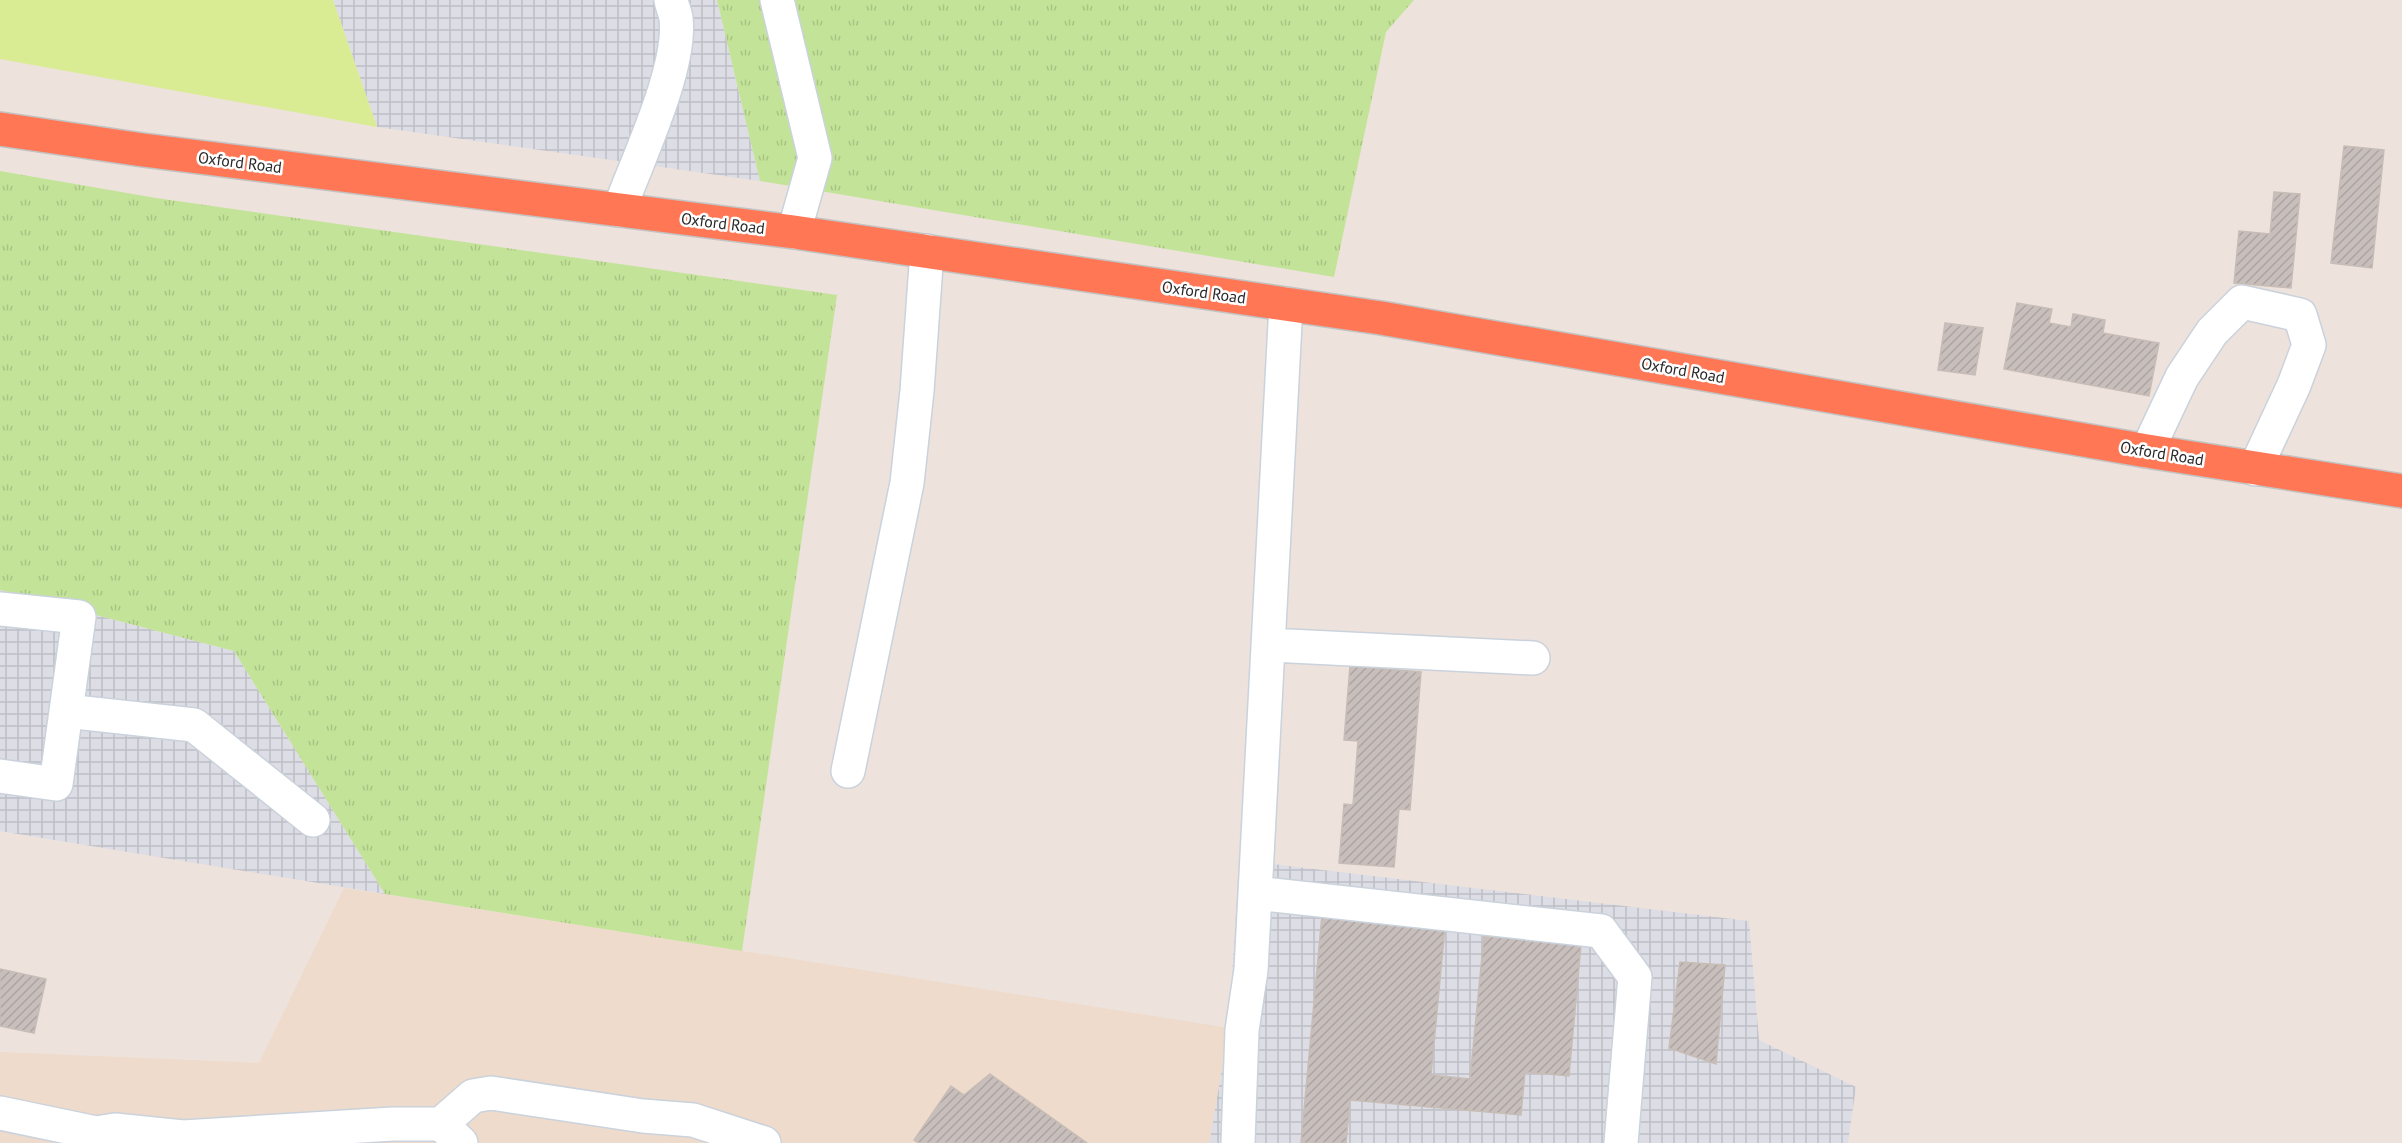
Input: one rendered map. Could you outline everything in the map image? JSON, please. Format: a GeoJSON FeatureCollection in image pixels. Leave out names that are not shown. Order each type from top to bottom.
{"type":"FeatureCollection","features":[{"type":"Feature","properties":{"kind":"highway","name":"Oxford Road"},"geometry":{"type":"LineString","coordinates":[[0,129],[143,150],[794,232],[1393,320],[2147,451],[2402,491]]}},
{"type":"Feature","properties":{"kind":"lane"},"geometry":{"type":"LineString","coordinates":[[619,210],[664,90],[674,54],[676,18],[671,0]]}},
{"type":"Feature","properties":{"kind":"lane"},"geometry":{"type":"LineString","coordinates":[[777,0],[815,158],[794,232]]}},
{"type":"Feature","properties":{"kind":"lane"},"geometry":{"type":"LineString","coordinates":[[848,771],[907,483],[917,390],[927,251]]}},
{"type":"Feature","properties":{"kind":"lane"},"geometry":{"type":"LineString","coordinates":[[2147,451],[2181,377],[2212,332],[2242,302],[2300,315],[2310,345],[2255,469]]}},
{"type":"Feature","properties":{"kind":"lane"},"geometry":{"type":"LineString","coordinates":[[1238,1143],[1242,1030],[1251,970],[1286,304]]}},
{"type":"Feature","properties":{"kind":"lane"},"geometry":{"type":"LineString","coordinates":[[0,609],[79,617],[56,784],[0,776]]}},
{"type":"Feature","properties":{"kind":"lane"},"geometry":{"type":"LineString","coordinates":[[1268,645],[1533,658]]}},
{"type":"Feature","properties":{"kind":"lane"},"geometry":{"type":"LineString","coordinates":[[66,711],[194,725],[313,820]]}},
{"type":"Feature","properties":{"kind":"lane"},"geometry":{"type":"LineString","coordinates":[[1255,893],[1601,931],[1635,977],[1621,1143]]}},
{"type":"Feature","properties":{"kind":"lane"},"geometry":{"type":"LineString","coordinates":[[0,1113],[96,1133],[115,1130],[183,1137],[393,1124],[451,1134],[473,1096],[491,1093],[642,1116],[693,1120],[764,1143]]}},
{"type":"Feature","properties":{"kind":"shaded area"},"geometry":{"type":"Polygon","coordinates":[[[333,0],[717,0],[760,181],[377,127],[333,0]]]}},
{"type":"Feature","properties":{"kind":"shaded area"},"geometry":{"type":"Polygon","coordinates":[[[0,590],[234,651],[385,894],[0,831],[0,590]]]}},
{"type":"Feature","properties":{"kind":"shaded area"},"geometry":{"type":"Polygon","coordinates":[[[1239,860],[1749,921],[1759,1040],[1856,1087],[1848,1143],[1209,1143],[1229,1028],[1239,860]]]}},
{"type":"Feature","properties":{"kind":"shaded area"},"geometry":{"type":"Polygon","coordinates":[[[344,888],[1229,1028],[1209,1143],[0,1143],[0,1052],[259,1063],[344,888]]]}},
{"type":"Feature","properties":{"kind":"green space"},"geometry":{"type":"Polygon","coordinates":[[[0,0],[333,0],[377,127],[0,59],[0,0]]]}},
{"type":"Feature","properties":{"kind":"green space"},"geometry":{"type":"Polygon","coordinates":[[[717,0],[1414,0],[1386,32],[1334,277],[760,181],[717,0]]]}},
{"type":"Feature","properties":{"kind":"green space"},"geometry":{"type":"Polygon","coordinates":[[[0,171],[156,198],[837,295],[742,951],[385,894],[234,651],[0,590],[0,171]]]}},
{"type":"Feature","properties":{"kind":"building"},"geometry":{"type":"Polygon","coordinates":[[[2344,146],[2384,150],[2372,268],[2331,263],[2344,146]]]}},
{"type":"Feature","properties":{"kind":"building"},"geometry":{"type":"Polygon","coordinates":[[[2274,192],[2300,194],[2291,288],[2234,283],[2239,231],[2270,234],[2274,192]]]}},
{"type":"Feature","properties":{"kind":"building"},"geometry":{"type":"Polygon","coordinates":[[[2017,303],[2052,309],[2049,323],[2071,327],[2073,314],[2105,320],[2103,333],[2159,343],[2149,396],[2004,369],[2017,303]]]}},
{"type":"Feature","properties":{"kind":"building"},"geometry":{"type":"Polygon","coordinates":[[[1945,323],[1983,328],[1975,375],[1938,370],[1945,323]]]}},
{"type":"Feature","properties":{"kind":"building"},"geometry":{"type":"Polygon","coordinates":[[[1350,666],[1421,672],[1410,810],[1399,809],[1394,867],[1339,863],[1344,804],[1353,805],[1358,741],[1344,740],[1350,666]]]}},
{"type":"Feature","properties":{"kind":"building"},"geometry":{"type":"Polygon","coordinates":[[[1322,915],[1445,927],[1431,1075],[1470,1079],[1484,936],[1581,945],[1569,1076],[1525,1072],[1521,1115],[1350,1100],[1346,1143],[1301,1143],[1322,915]]]}},
{"type":"Feature","properties":{"kind":"building"},"geometry":{"type":"Polygon","coordinates":[[[1680,962],[1725,965],[1716,1064],[1669,1048],[1680,962]]]}},
{"type":"Feature","properties":{"kind":"building"},"geometry":{"type":"Polygon","coordinates":[[[0,969],[46,979],[34,1033],[0,1026],[0,969]]]}},
{"type":"Feature","properties":{"kind":"building"},"geometry":{"type":"Polygon","coordinates":[[[990,1074],[1087,1143],[919,1143],[914,1140],[951,1086],[964,1095],[990,1074]]]}}]}
